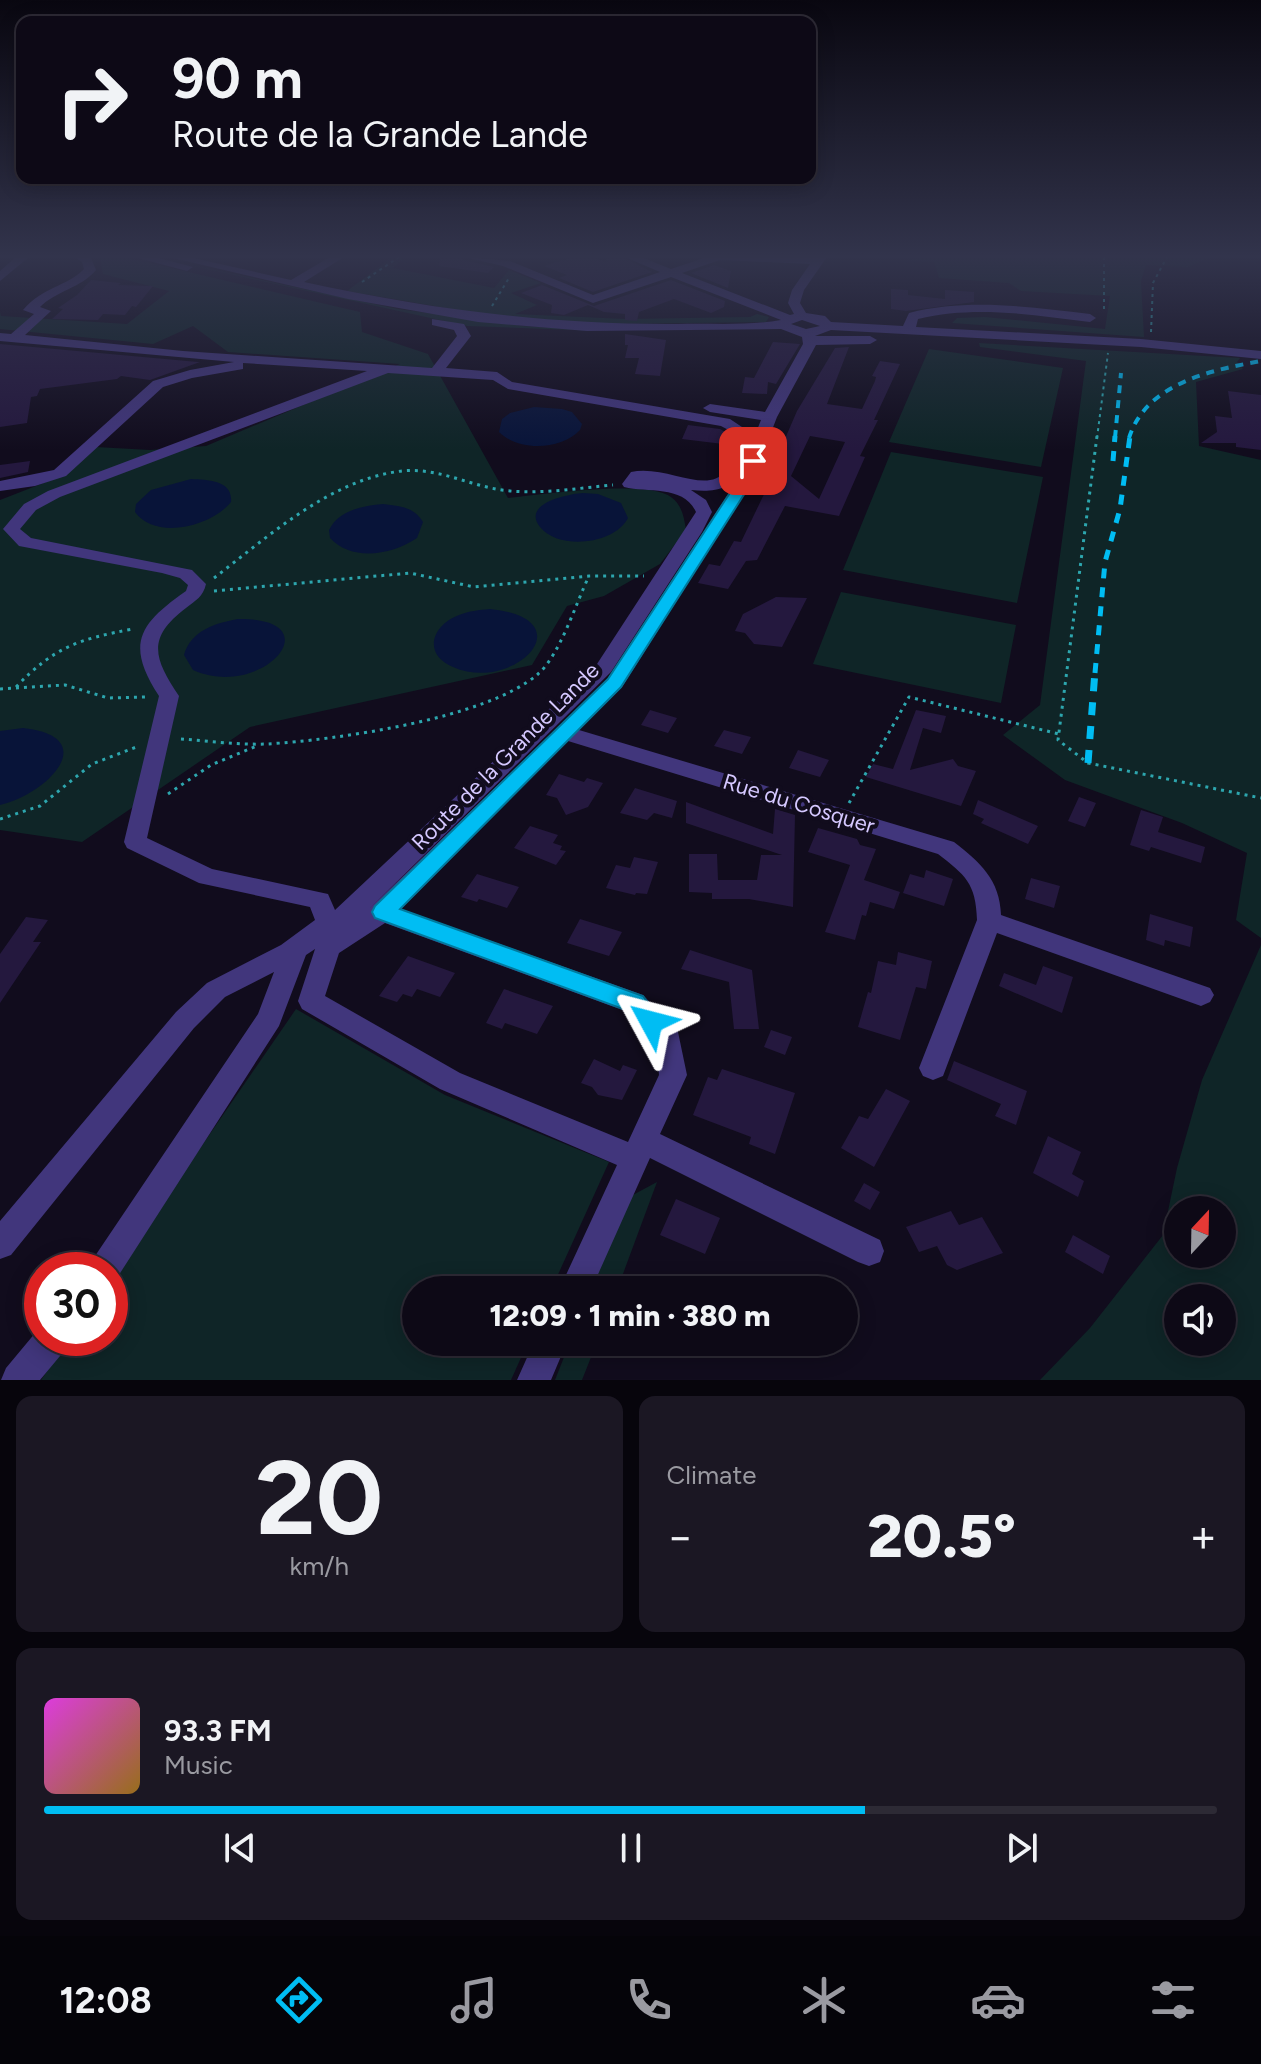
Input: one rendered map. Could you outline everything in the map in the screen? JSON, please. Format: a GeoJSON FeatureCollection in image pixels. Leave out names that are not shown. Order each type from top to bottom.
{"type":"FeatureCollection","features":[{"type":"Feature","properties":{"kind":"street"},"geometry":{"type":"LineString","coordinates":[[7,338],[30,321]]}},
{"type":"Feature","properties":{"kind":"street"},"geometry":{"type":"LineString","coordinates":[[433,321],[459,327],[464,336],[436,372]]}},
{"type":"Feature","properties":{"kind":"street"},"geometry":{"type":"LineString","coordinates":[[516,321],[594,327],[799,327],[910,336],[1141,343],[1261,355]]}},
{"type":"Feature","properties":{"kind":"street"},"geometry":{"type":"LineString","coordinates":[[788,321],[799,327],[825,330],[828,326],[910,336]]}},
{"type":"Feature","properties":{"kind":"street"},"geometry":{"type":"LineString","coordinates":[[798,321],[799,327]]}},
{"type":"Feature","properties":{"kind":"street"},"geometry":{"type":"LineString","coordinates":[[909,321],[910,336]]}},
{"type":"Feature","properties":{"kind":"street","name":"Route de la Grande Lande"},"geometry":{"type":"LineString","coordinates":[[639,1149],[450,1081],[311,1001],[328,947],[383,912],[615,683],[744,482],[770,417],[799,327]]}},
{"type":"Feature","properties":{"kind":"street"},"geometry":{"type":"LineString","coordinates":[[0,1244],[185,1020],[214,992],[296,947],[320,932],[328,922],[345,917],[604,668],[701,521],[703,506],[697,500],[677,491],[630,484],[637,475],[646,474],[693,487],[714,486],[734,471],[742,441],[741,431],[725,422],[508,385],[497,376],[251,360],[7,338]]}},
{"type":"Feature","properties":{"kind":"street"},"geometry":{"type":"LineString","coordinates":[[0,486],[60,473],[158,384],[190,374],[231,368],[251,360]]}},
{"type":"Feature","properties":{"kind":"street"},"geometry":{"type":"LineString","coordinates":[[328,922],[319,900],[207,877],[135,842],[169,696],[151,672],[147,649],[153,626],[195,593],[197,584],[186,574],[25,542],[11,529],[30,507],[54,494],[386,369]]}},
{"type":"Feature","properties":{"kind":"street"},"geometry":{"type":"LineString","coordinates":[[615,393],[770,417]]}},
{"type":"Feature","properties":{"kind":"street","name":"Rue du Cosquer"},"geometry":{"type":"LineString","coordinates":[[565,733],[946,848],[974,870],[989,895],[989,920]]}},
{"type":"Feature","properties":{"kind":"street"},"geometry":{"type":"LineString","coordinates":[[383,912],[634,1003],[669,1040],[673,1075],[581,1276]]}},
{"type":"Feature","properties":{"kind":"street"},"geometry":{"type":"LineString","coordinates":[[933,1068],[989,920],[1201,995]]}},
{"type":"Feature","properties":{"kind":"street"},"geometry":{"type":"LineString","coordinates":[[116,1252],[270,1018],[296,947]]}},
{"type":"Feature","properties":{"kind":"street"},"geometry":{"type":"LineString","coordinates":[[639,1149],[869,1251]]}},
{"type":"Feature","properties":{"kind":"street"},"geometry":{"type":"LineString","coordinates":[[18,1380],[38,1356]]}},
{"type":"Feature","properties":{"kind":"street"},"geometry":{"type":"LineString","coordinates":[[534,1380],[545,1356]]}},
{"type":"Feature","properties":{"kind":"path"},"geometry":{"type":"LineString","coordinates":[[1141,343],[1151,336],[1151,321]]}},
{"type":"Feature","properties":{"kind":"path"},"geometry":{"type":"LineString","coordinates":[[1117,342],[1108,353],[1058,740],[1088,763],[1261,798]]}},
{"type":"Feature","properties":{"kind":"path"},"geometry":{"type":"LineString","coordinates":[[195,593],[310,507],[365,481],[401,471],[445,472],[471,484],[511,491],[630,484]]}},
{"type":"Feature","properties":{"kind":"path"},"geometry":{"type":"LineString","coordinates":[[195,593],[410,573],[474,587],[589,576],[664,575]]}},
{"type":"Feature","properties":{"kind":"path"},"geometry":{"type":"LineString","coordinates":[[0,819],[40,806],[92,764],[159,738],[263,744],[338,737],[452,711],[513,693],[541,671],[589,576]]}},
{"type":"Feature","properties":{"kind":"path"},"geometry":{"type":"LineString","coordinates":[[15,688],[43,657],[75,639],[153,626]]}},
{"type":"Feature","properties":{"kind":"path"},"geometry":{"type":"LineString","coordinates":[[0,689],[65,685],[108,698],[169,696]]}},
{"type":"Feature","properties":{"kind":"path"},"geometry":{"type":"LineString","coordinates":[[842,817],[909,697],[1059,734]]}},
{"type":"Feature","properties":{"kind":"path"},"geometry":{"type":"LineString","coordinates":[[141,817],[190,775],[219,759],[263,744]]}},
{"type":"Feature","properties":{"kind":"green space"},"geometry":{"type":"Polygon","coordinates":[[[0,321],[127,324],[130,321],[361,321],[362,332],[428,354],[508,498],[617,489],[658,492],[671,497],[678,504],[686,530],[660,564],[604,596],[567,606],[532,665],[250,727],[82,842],[0,830],[0,500],[59,477],[96,447],[150,450],[206,446],[400,364],[228,352],[193,326],[153,344],[0,329],[0,321]]]}},
{"type":"Feature","properties":{"kind":"green space"},"geometry":{"type":"Polygon","coordinates":[[[446,321],[490,321],[600,331],[467,326],[446,321]]]}},
{"type":"Feature","properties":{"kind":"green space"},"geometry":{"type":"Polygon","coordinates":[[[565,321],[766,321],[766,322],[612,324],[565,321]]]}},
{"type":"Feature","properties":{"kind":"green space"},"geometry":{"type":"Polygon","coordinates":[[[1029,321],[1105,329],[1106,321],[1143,321],[1144,337],[952,323],[1029,321]]]}},
{"type":"Feature","properties":{"kind":"green space"},"geometry":{"type":"Polygon","coordinates":[[[979,343],[1240,358],[1237,362],[1243,369],[1196,382],[1199,446],[1261,460],[1261,938],[1236,920],[1247,853],[1182,823],[1065,780],[1003,735],[1040,705],[1086,361],[980,347],[979,343]]]}},
{"type":"Feature","properties":{"kind":"green space"},"geometry":{"type":"Polygon","coordinates":[[[929,349],[1063,368],[1041,467],[889,442],[929,349]]]}},
{"type":"Feature","properties":{"kind":"green space"},"geometry":{"type":"Polygon","coordinates":[[[891,452],[1043,477],[1017,603],[843,570],[891,452]]]}},
{"type":"Feature","properties":{"kind":"green space"},"geometry":{"type":"Polygon","coordinates":[[[841,592],[1016,625],[1001,703],[813,664],[841,592]]]}},
{"type":"Feature","properties":{"kind":"green space"},"geometry":{"type":"Polygon","coordinates":[[[1261,945],[1261,1380],[1040,1380],[1090,1328],[1164,1230],[1164,1268],[1236,1268],[1236,1196],[1171,1196],[1202,1080],[1261,945]]]}},
{"type":"Feature","properties":{"kind":"green space"},"geometry":{"type":"Polygon","coordinates":[[[296,1009],[445,1095],[609,1162],[557,1276],[402,1276],[402,1356],[522,1356],[511,1380],[41,1380],[58,1356],[128,1356],[128,1253],[296,1009]]]}},
{"type":"Feature","properties":{"kind":"green space"},"geometry":{"type":"Polygon","coordinates":[[[657,1182],[622,1276],[596,1276],[631,1196],[657,1182]]]}},
{"type":"Feature","properties":{"kind":"green space"},"geometry":{"type":"Polygon","coordinates":[[[564,1356],[591,1356],[582,1380],[555,1380],[564,1356]]]}},
{"type":"Feature","properties":{"kind":"water"},"geometry":{"type":"Polygon","coordinates":[[[534,407],[572,412],[582,424],[580,430],[562,442],[540,446],[517,443],[499,432],[502,419],[510,413],[534,407]]]}},
{"type":"Feature","properties":{"kind":"water"},"geometry":{"type":"Polygon","coordinates":[[[191,479],[224,485],[231,495],[231,502],[211,518],[184,527],[156,526],[144,521],[135,512],[136,504],[151,490],[191,479]]]}},
{"type":"Feature","properties":{"kind":"water"},"geometry":{"type":"Polygon","coordinates":[[[583,493],[598,494],[621,503],[628,518],[611,534],[586,541],[560,539],[540,527],[536,519],[542,506],[558,498],[583,493]]]}},
{"type":"Feature","properties":{"kind":"water"},"geometry":{"type":"Polygon","coordinates":[[[383,504],[406,508],[419,517],[423,522],[417,538],[396,549],[361,553],[349,551],[330,538],[329,530],[333,523],[345,514],[383,504]]]}},
{"type":"Feature","properties":{"kind":"water"},"geometry":{"type":"Polygon","coordinates":[[[490,609],[519,615],[534,626],[537,639],[531,652],[517,663],[498,671],[476,673],[453,667],[437,655],[434,640],[442,626],[463,614],[490,609]]]}},
{"type":"Feature","properties":{"kind":"water"},"geometry":{"type":"Polygon","coordinates":[[[238,619],[267,622],[282,631],[285,643],[278,656],[263,667],[243,675],[219,677],[193,670],[184,655],[192,639],[205,629],[238,619]]]}},
{"type":"Feature","properties":{"kind":"water"},"geometry":{"type":"Polygon","coordinates":[[[23,728],[47,733],[60,742],[63,754],[49,779],[18,799],[0,805],[0,731],[23,728]]]}},
{"type":"Feature","properties":{"kind":"building"},"geometry":{"type":"Polygon","coordinates":[[[625,334],[666,340],[660,376],[635,374],[639,358],[625,358],[628,345],[625,345],[625,334]]]}},
{"type":"Feature","properties":{"kind":"building"},"geometry":{"type":"Polygon","coordinates":[[[773,342],[800,344],[776,384],[768,382],[767,394],[742,393],[745,377],[754,378],[773,342]]]}},
{"type":"Feature","properties":{"kind":"building"},"geometry":{"type":"Polygon","coordinates":[[[0,344],[200,362],[150,380],[121,376],[40,389],[37,396],[31,397],[27,423],[0,427],[0,344]]]}},
{"type":"Feature","properties":{"kind":"building"},"geometry":{"type":"Polygon","coordinates":[[[849,347],[827,404],[862,409],[880,361],[900,364],[874,420],[878,420],[860,456],[865,457],[839,516],[785,506],[757,560],[746,561],[728,589],[698,583],[709,564],[720,566],[734,541],[741,542],[780,461],[781,448],[797,411],[835,348],[849,347]],[[810,436],[791,476],[819,499],[845,442],[810,436]]]}},
{"type":"Feature","properties":{"kind":"building"},"geometry":{"type":"Polygon","coordinates":[[[1228,391],[1261,395],[1261,450],[1236,447],[1236,443],[1201,443],[1217,432],[1215,416],[1232,418],[1228,391]]]}},
{"type":"Feature","properties":{"kind":"building"},"geometry":{"type":"Polygon","coordinates":[[[688,425],[720,429],[727,433],[723,444],[682,439],[688,425]]]}},
{"type":"Feature","properties":{"kind":"building"},"geometry":{"type":"Polygon","coordinates":[[[30,461],[28,472],[0,478],[0,465],[30,461]]]}},
{"type":"Feature","properties":{"kind":"building"},"geometry":{"type":"Polygon","coordinates":[[[776,597],[807,598],[782,647],[754,644],[745,633],[735,631],[743,614],[776,597]]]}},
{"type":"Feature","properties":{"kind":"building"},"geometry":{"type":"Polygon","coordinates":[[[650,710],[677,718],[668,733],[641,725],[650,710]]]}},
{"type":"Feature","properties":{"kind":"building"},"geometry":{"type":"Polygon","coordinates":[[[916,710],[946,716],[941,733],[923,728],[910,770],[953,759],[958,766],[976,771],[961,806],[866,777],[873,764],[893,769],[916,710]]]}},
{"type":"Feature","properties":{"kind":"building"},"geometry":{"type":"Polygon","coordinates":[[[724,730],[751,737],[742,754],[714,746],[724,730]]]}},
{"type":"Feature","properties":{"kind":"building"},"geometry":{"type":"Polygon","coordinates":[[[798,750],[829,760],[820,777],[789,768],[798,750]]]}},
{"type":"Feature","properties":{"kind":"building"},"geometry":{"type":"Polygon","coordinates":[[[559,774],[584,782],[587,778],[603,783],[588,807],[566,815],[557,798],[546,795],[559,774]]]}},
{"type":"Feature","properties":{"kind":"building"},"geometry":{"type":"Polygon","coordinates":[[[635,788],[677,801],[672,818],[654,813],[647,820],[620,813],[635,788]]]}},
{"type":"Feature","properties":{"kind":"building"},"geometry":{"type":"Polygon","coordinates":[[[1079,797],[1096,803],[1085,827],[1068,821],[1079,797]]]}},
{"type":"Feature","properties":{"kind":"building"},"geometry":{"type":"Polygon","coordinates":[[[978,800],[1038,826],[1028,844],[981,823],[984,819],[973,814],[978,800]]]}},
{"type":"Feature","properties":{"kind":"building"},"geometry":{"type":"Polygon","coordinates":[[[686,802],[773,834],[775,809],[795,815],[793,907],[749,899],[712,899],[712,893],[689,892],[689,854],[717,854],[718,880],[757,880],[761,855],[782,855],[686,823],[686,802]]]}},
{"type":"Feature","properties":{"kind":"building"},"geometry":{"type":"Polygon","coordinates":[[[1141,810],[1163,817],[1158,832],[1205,847],[1201,863],[1151,847],[1149,851],[1130,845],[1141,810]]]}},
{"type":"Feature","properties":{"kind":"building"},"geometry":{"type":"Polygon","coordinates":[[[530,826],[558,835],[553,843],[566,851],[556,865],[514,848],[530,826]]]}},
{"type":"Feature","properties":{"kind":"building"},"geometry":{"type":"Polygon","coordinates":[[[818,828],[857,839],[860,845],[876,849],[864,880],[900,892],[894,909],[870,902],[866,916],[862,915],[855,940],[825,932],[850,865],[808,852],[818,828]]]}},
{"type":"Feature","properties":{"kind":"building"},"geometry":{"type":"Polygon","coordinates":[[[634,857],[658,862],[647,894],[635,895],[606,888],[616,865],[630,868],[634,857]]]}},
{"type":"Feature","properties":{"kind":"building"},"geometry":{"type":"Polygon","coordinates":[[[926,870],[953,879],[944,906],[903,893],[910,874],[924,878],[926,870]]]}},
{"type":"Feature","properties":{"kind":"building"},"geometry":{"type":"Polygon","coordinates":[[[477,874],[519,887],[507,908],[461,897],[477,874]]]}},
{"type":"Feature","properties":{"kind":"building"},"geometry":{"type":"Polygon","coordinates":[[[1031,878],[1060,886],[1054,908],[1025,899],[1031,878]]]}},
{"type":"Feature","properties":{"kind":"building"},"geometry":{"type":"Polygon","coordinates":[[[1150,914],[1193,927],[1190,947],[1165,940],[1164,946],[1146,940],[1150,914]]]}},
{"type":"Feature","properties":{"kind":"building"},"geometry":{"type":"Polygon","coordinates":[[[26,917],[48,920],[33,942],[41,942],[0,1003],[0,954],[26,917]]]}},
{"type":"Feature","properties":{"kind":"building"},"geometry":{"type":"Polygon","coordinates":[[[580,919],[622,932],[609,956],[567,943],[580,919]]]}},
{"type":"Feature","properties":{"kind":"building"},"geometry":{"type":"Polygon","coordinates":[[[690,950],[752,970],[759,1029],[734,1029],[729,982],[681,969],[690,950]]]}},
{"type":"Feature","properties":{"kind":"building"},"geometry":{"type":"Polygon","coordinates":[[[898,952],[932,961],[926,989],[916,987],[900,1040],[858,1027],[868,992],[871,993],[878,961],[896,965],[898,952]]]}},
{"type":"Feature","properties":{"kind":"building"},"geometry":{"type":"Polygon","coordinates":[[[408,956],[455,973],[440,997],[417,989],[412,997],[403,994],[397,1002],[379,996],[408,956]]]}},
{"type":"Feature","properties":{"kind":"building"},"geometry":{"type":"Polygon","coordinates":[[[1043,966],[1073,977],[1062,1013],[999,986],[1004,973],[1036,985],[1043,966]]]}},
{"type":"Feature","properties":{"kind":"building"},"geometry":{"type":"Polygon","coordinates":[[[504,989],[553,1006],[537,1034],[505,1023],[502,1029],[486,1023],[504,989]]]}},
{"type":"Feature","properties":{"kind":"building"},"geometry":{"type":"Polygon","coordinates":[[[771,1030],[792,1037],[785,1055],[764,1047],[771,1030]]]}},
{"type":"Feature","properties":{"kind":"building"},"geometry":{"type":"Polygon","coordinates":[[[594,1059],[620,1071],[623,1065],[637,1070],[622,1100],[598,1095],[592,1087],[581,1083],[594,1059]]]}},
{"type":"Feature","properties":{"kind":"building"},"geometry":{"type":"Polygon","coordinates":[[[954,1061],[1027,1091],[1016,1125],[995,1116],[1001,1104],[947,1080],[954,1061]]]}},
{"type":"Feature","properties":{"kind":"building"},"geometry":{"type":"Polygon","coordinates":[[[722,1069],[795,1093],[775,1154],[749,1144],[751,1137],[693,1115],[708,1077],[717,1080],[722,1069]]]}},
{"type":"Feature","properties":{"kind":"building"},"geometry":{"type":"Polygon","coordinates":[[[886,1089],[910,1101],[874,1167],[841,1148],[859,1116],[868,1119],[886,1089]]]}},
{"type":"Feature","properties":{"kind":"building"},"geometry":{"type":"Polygon","coordinates":[[[1048,1136],[1081,1152],[1072,1174],[1084,1181],[1078,1197],[1033,1173],[1048,1136]]]}},
{"type":"Feature","properties":{"kind":"building"},"geometry":{"type":"Polygon","coordinates":[[[864,1183],[880,1192],[870,1210],[854,1201],[864,1183]]]}},
{"type":"Feature","properties":{"kind":"building"},"geometry":{"type":"Polygon","coordinates":[[[676,1199],[720,1218],[705,1254],[660,1235],[676,1199]]]}},
{"type":"Feature","properties":{"kind":"building"},"geometry":{"type":"Polygon","coordinates":[[[951,1211],[959,1225],[982,1217],[1003,1253],[957,1270],[947,1265],[937,1246],[919,1252],[906,1227],[951,1211]]]}},
{"type":"Feature","properties":{"kind":"building"},"geometry":{"type":"Polygon","coordinates":[[[1073,1235],[1110,1256],[1103,1274],[1065,1252],[1073,1235]]]}},
{"type":"Feature","properties":{"kind":"railway"},"geometry":{"type":"LineString","coordinates":[[1129,438],[1138,419],[1165,392],[1202,375],[1261,361]]}},
{"type":"Feature","properties":{"kind":"railway"},"geometry":{"type":"LineString","coordinates":[[1115,438],[1121,373]]}},
{"type":"Feature","properties":{"kind":"railway"},"geometry":{"type":"LineString","coordinates":[[1113,461],[1115,436]]}},
{"type":"Feature","properties":{"kind":"railway"},"geometry":{"type":"LineString","coordinates":[[1095,673],[1105,562],[1120,509],[1130,436]]}},
{"type":"Feature","properties":{"kind":"railway"},"geometry":{"type":"LineString","coordinates":[[1088,763],[1095,671]]}},
{"type":"Feature","properties":{"kind":"route"},"geometry":{"type":"LineString","coordinates":[[651,1022],[634,1003],[383,912],[615,683],[744,482],[753,461]]}}]}
